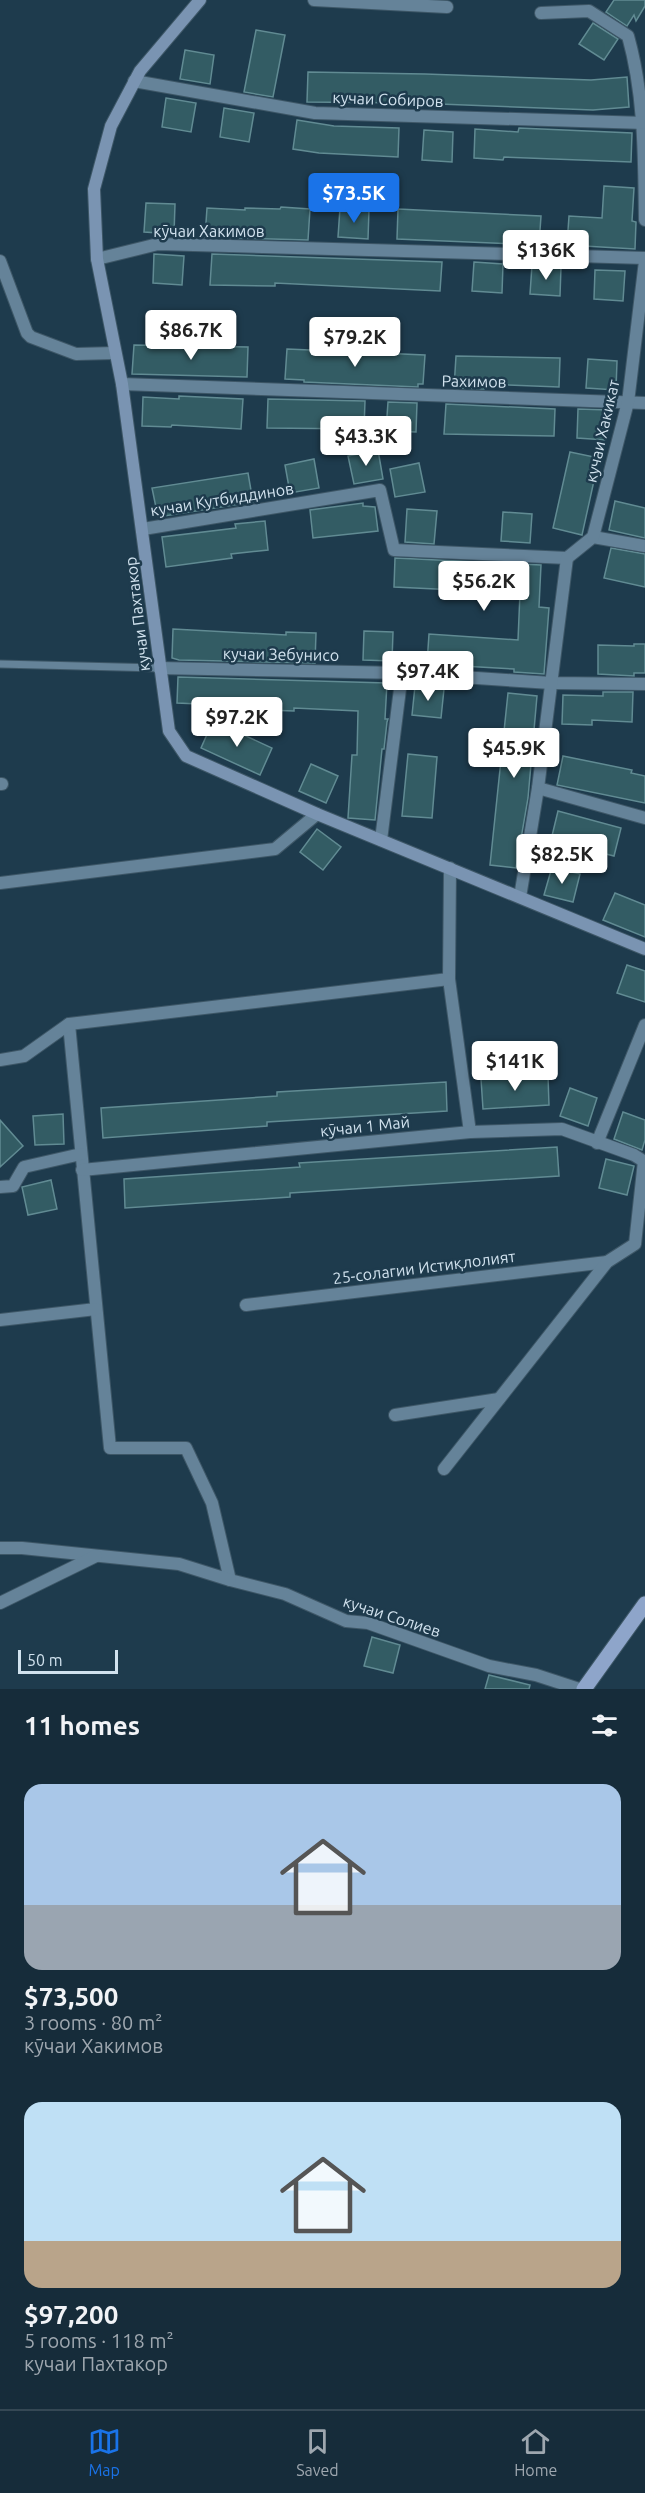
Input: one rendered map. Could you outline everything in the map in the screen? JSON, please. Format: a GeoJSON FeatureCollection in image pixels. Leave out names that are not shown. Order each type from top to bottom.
{"type":"FeatureCollection","features":[{"type":"Feature","properties":{"kind":"main road","name":"кучаи Пахтакор"},"geometry":{"type":"LineString","coordinates":[[200,0],[134,81],[111,126],[94,189],[97,259],[122,384],[143,529],[159,668],[170,731],[186,756],[317,814],[645,949]]}},
{"type":"Feature","properties":{"kind":"main road"},"geometry":{"type":"LineString","coordinates":[[584,1689],[645,1604]]}},
{"type":"Feature","properties":{"kind":"street"},"geometry":{"type":"LineString","coordinates":[[314,0],[447,7]]}},
{"type":"Feature","properties":{"kind":"street"},"geometry":{"type":"LineString","coordinates":[[541,13],[589,5],[628,36],[637,65],[645,123],[645,220]]}},
{"type":"Feature","properties":{"kind":"street","name":"кучаи Собиров"},"geometry":{"type":"LineString","coordinates":[[134,81],[315,113],[645,123]]}},
{"type":"Feature","properties":{"kind":"street","name":"кӯчаи Хакимов"},"geometry":{"type":"LineString","coordinates":[[97,259],[158,244],[645,260]]}},
{"type":"Feature","properties":{"kind":"street","name":"кучаи Хакикат"},"geometry":{"type":"LineString","coordinates":[[594,537],[628,402],[645,260]]}},
{"type":"Feature","properties":{"kind":"street"},"geometry":{"type":"LineString","coordinates":[[0,261],[27,333],[31,337],[71,353],[115,353]]}},
{"type":"Feature","properties":{"kind":"street","name":"Рахимов"},"geometry":{"type":"LineString","coordinates":[[122,384],[645,403]]}},
{"type":"Feature","properties":{"kind":"street","name":"кучаи Кутбиддинов"},"geometry":{"type":"LineString","coordinates":[[143,529],[380,490],[394,550],[567,558]]}},
{"type":"Feature","properties":{"kind":"street"},"geometry":{"type":"LineString","coordinates":[[520,897],[538,788],[567,558],[594,537],[645,546]]}},
{"type":"Feature","properties":{"kind":"street","name":"кучаи Зебунисо"},"geometry":{"type":"LineString","coordinates":[[159,668],[402,673],[551,683],[645,684]]}},
{"type":"Feature","properties":{"kind":"street"},"geometry":{"type":"LineString","coordinates":[[381,840],[402,673]]}},
{"type":"Feature","properties":{"kind":"street"},"geometry":{"type":"LineString","coordinates":[[538,788],[645,818]]}},
{"type":"Feature","properties":{"kind":"street"},"geometry":{"type":"LineString","coordinates":[[0,883],[275,849],[317,814]]}},
{"type":"Feature","properties":{"kind":"street"},"geometry":{"type":"LineString","coordinates":[[450,868],[449,979],[470,1132]]}},
{"type":"Feature","properties":{"kind":"street"},"geometry":{"type":"LineString","coordinates":[[0,1060],[24,1056],[69,1024],[449,979]]}},
{"type":"Feature","properties":{"kind":"street"},"geometry":{"type":"LineString","coordinates":[[69,1024],[110,1448],[186,1448],[212,1503],[230,1580]]}},
{"type":"Feature","properties":{"kind":"street"},"geometry":{"type":"LineString","coordinates":[[597,1143],[645,1025]]}},
{"type":"Feature","properties":{"kind":"street","name":"кӯчаи 1 Май"},"geometry":{"type":"LineString","coordinates":[[82,1170],[470,1132],[562,1129],[645,1161]]}},
{"type":"Feature","properties":{"kind":"street"},"geometry":{"type":"LineString","coordinates":[[0,1187],[13,1186],[24,1167],[81,1154]]}},
{"type":"Feature","properties":{"kind":"street","name":"25-солагии Истиқлолият"},"geometry":{"type":"LineString","coordinates":[[444,1469],[607,1262],[635,1244],[645,1161]]}},
{"type":"Feature","properties":{"kind":"street","name":"25-солагии Истиқлолият"},"geometry":{"type":"LineString","coordinates":[[246,1305],[607,1262]]}},
{"type":"Feature","properties":{"kind":"street"},"geometry":{"type":"LineString","coordinates":[[0,1320],[96,1309]]}},
{"type":"Feature","properties":{"kind":"street"},"geometry":{"type":"LineString","coordinates":[[395,1415],[499,1399]]}},
{"type":"Feature","properties":{"kind":"street","name":"кучаи Солиев"},"geometry":{"type":"LineString","coordinates":[[0,1548],[179,1564],[285,1594],[346,1621],[368,1623],[489,1666],[536,1675],[579,1689]]}},
{"type":"Feature","properties":{"kind":"street"},"geometry":{"type":"LineString","coordinates":[[0,1603],[97,1556]]}},
{"type":"Feature","properties":{"kind":"lane"},"geometry":{"type":"LineString","coordinates":[[0,664],[159,668]]}},
{"type":"Feature","properties":{"kind":"building"},"geometry":{"type":"Polygon","coordinates":[[[614,0],[645,0],[645,6],[636,21],[634,15],[627,26],[606,12],[614,0]]]}},
{"type":"Feature","properties":{"kind":"building"},"geometry":{"type":"Polygon","coordinates":[[[593,23],[618,39],[604,60],[579,44],[593,23]]]}},
{"type":"Feature","properties":{"kind":"building"},"geometry":{"type":"Polygon","coordinates":[[[256,30],[285,35],[273,97],[244,92],[256,30]]]}},
{"type":"Feature","properties":{"kind":"building"},"geometry":{"type":"Polygon","coordinates":[[[185,50],[214,55],[210,84],[180,79],[185,50]]]}},
{"type":"Feature","properties":{"kind":"building"},"geometry":{"type":"Polygon","coordinates":[[[308,72],[591,80],[627,77],[629,107],[593,110],[413,103],[307,102],[308,72]]]}},
{"type":"Feature","properties":{"kind":"building"},"geometry":{"type":"Polygon","coordinates":[[[166,98],[196,103],[191,132],[162,127],[166,98]]]}},
{"type":"Feature","properties":{"kind":"building"},"geometry":{"type":"Polygon","coordinates":[[[224,108],[254,113],[249,142],[220,137],[224,108]]]}},
{"type":"Feature","properties":{"kind":"building"},"geometry":{"type":"Polygon","coordinates":[[[297,120],[334,126],[399,128],[398,157],[319,153],[293,149],[297,120]]]}},
{"type":"Feature","properties":{"kind":"building"},"geometry":{"type":"Polygon","coordinates":[[[519,128],[632,133],[631,162],[474,158],[475,129],[518,132],[519,128]]]}},
{"type":"Feature","properties":{"kind":"building"},"geometry":{"type":"Polygon","coordinates":[[[424,130],[453,132],[452,162],[422,160],[424,130]]]}},
{"type":"Feature","properties":{"kind":"building"},"geometry":{"type":"Polygon","coordinates":[[[604,186],[634,188],[632,221],[636,222],[635,249],[567,245],[569,216],[602,218],[604,186]]]}},
{"type":"Feature","properties":{"kind":"building"},"geometry":{"type":"Polygon","coordinates":[[[146,203],[175,204],[174,234],[144,232],[146,203]]]}},
{"type":"Feature","properties":{"kind":"building"},"geometry":{"type":"Polygon","coordinates":[[[281,207],[310,209],[308,240],[205,237],[207,208],[245,210],[245,208],[280,209],[281,207]]]}},
{"type":"Feature","properties":{"kind":"building"},"geometry":{"type":"Polygon","coordinates":[[[340,208],[369,210],[368,239],[338,237],[340,208]]]}},
{"type":"Feature","properties":{"kind":"building"},"geometry":{"type":"Polygon","coordinates":[[[398,209],[541,216],[539,245],[397,239],[398,209]]]}},
{"type":"Feature","properties":{"kind":"building"},"geometry":{"type":"Polygon","coordinates":[[[154,254],[184,256],[182,285],[153,283],[154,254]]]}},
{"type":"Feature","properties":{"kind":"building"},"geometry":{"type":"Polygon","coordinates":[[[212,254],[442,262],[440,291],[275,283],[275,286],[210,285],[212,254]]]}},
{"type":"Feature","properties":{"kind":"building"},"geometry":{"type":"Polygon","coordinates":[[[474,262],[503,264],[502,293],[472,291],[474,262]]]}},
{"type":"Feature","properties":{"kind":"building"},"geometry":{"type":"Polygon","coordinates":[[[532,265],[561,267],[560,296],[530,294],[532,265]]]}},
{"type":"Feature","properties":{"kind":"building"},"geometry":{"type":"Polygon","coordinates":[[[595,270],[625,271],[623,301],[594,299],[595,270]]]}},
{"type":"Feature","properties":{"kind":"building"},"geometry":{"type":"Polygon","coordinates":[[[134,345],[248,347],[247,377],[132,374],[134,345]]]}},
{"type":"Feature","properties":{"kind":"building"},"geometry":{"type":"Polygon","coordinates":[[[287,349],[425,355],[423,384],[418,384],[418,387],[304,382],[304,380],[285,379],[287,349]]]}},
{"type":"Feature","properties":{"kind":"building"},"geometry":{"type":"Polygon","coordinates":[[[456,356],[560,358],[559,387],[484,384],[484,389],[454,388],[456,356]]]}},
{"type":"Feature","properties":{"kind":"building"},"geometry":{"type":"Polygon","coordinates":[[[588,359],[617,361],[616,390],[586,388],[588,359]]]}},
{"type":"Feature","properties":{"kind":"building"},"geometry":{"type":"Polygon","coordinates":[[[179,396],[243,399],[241,429],[172,425],[171,427],[142,426],[143,397],[179,399],[179,396]]]}},
{"type":"Feature","properties":{"kind":"building"},"geometry":{"type":"Polygon","coordinates":[[[268,399],[365,401],[364,429],[267,428],[268,399]]]}},
{"type":"Feature","properties":{"kind":"building"},"geometry":{"type":"Polygon","coordinates":[[[388,402],[417,403],[416,432],[386,431],[388,402]]]}},
{"type":"Feature","properties":{"kind":"building"},"geometry":{"type":"Polygon","coordinates":[[[446,404],[555,409],[554,436],[444,434],[446,404]]]}},
{"type":"Feature","properties":{"kind":"building"},"geometry":{"type":"Polygon","coordinates":[[[578,409],[608,410],[606,440],[577,438],[578,409]]]}},
{"type":"Feature","properties":{"kind":"building"},"geometry":{"type":"Polygon","coordinates":[[[378,450],[383,479],[354,484],[348,456],[378,450]]]}},
{"type":"Feature","properties":{"kind":"building"},"geometry":{"type":"Polygon","coordinates":[[[570,452],[599,458],[582,535],[553,528],[570,452]]]}},
{"type":"Feature","properties":{"kind":"building"},"geometry":{"type":"Polygon","coordinates":[[[314,459],[319,488],[290,493],[285,465],[314,459]]]}},
{"type":"Feature","properties":{"kind":"building"},"geometry":{"type":"Polygon","coordinates":[[[419,463],[425,492],[395,497],[390,469],[419,463]]]}},
{"type":"Feature","properties":{"kind":"building"},"geometry":{"type":"Polygon","coordinates":[[[248,473],[253,502],[158,517],[152,488],[248,473]]]}},
{"type":"Feature","properties":{"kind":"building"},"geometry":{"type":"Polygon","coordinates":[[[615,501],[645,508],[645,538],[609,530],[615,501]]]}},
{"type":"Feature","properties":{"kind":"building"},"geometry":{"type":"Polygon","coordinates":[[[363,503],[363,506],[375,507],[378,531],[313,538],[310,510],[363,503]]]}},
{"type":"Feature","properties":{"kind":"building"},"geometry":{"type":"Polygon","coordinates":[[[407,509],[437,511],[434,544],[405,542],[407,509]]]}},
{"type":"Feature","properties":{"kind":"building"},"geometry":{"type":"Polygon","coordinates":[[[503,512],[532,514],[530,543],[501,541],[503,512]]]}},
{"type":"Feature","properties":{"kind":"building"},"geometry":{"type":"Polygon","coordinates":[[[265,521],[268,550],[231,554],[232,558],[166,567],[162,537],[236,528],[235,524],[265,521]]]}},
{"type":"Feature","properties":{"kind":"building"},"geometry":{"type":"Polygon","coordinates":[[[611,548],[645,554],[645,587],[604,578],[611,548]]]}},
{"type":"Feature","properties":{"kind":"building"},"geometry":{"type":"Polygon","coordinates":[[[395,558],[541,565],[539,607],[549,608],[544,674],[514,672],[514,669],[427,664],[429,634],[518,640],[520,593],[394,587],[395,558]]]}},
{"type":"Feature","properties":{"kind":"building"},"geometry":{"type":"Polygon","coordinates":[[[173,629],[286,635],[286,632],[316,633],[315,663],[179,660],[172,658],[173,629]]]}},
{"type":"Feature","properties":{"kind":"building"},"geometry":{"type":"Polygon","coordinates":[[[364,631],[393,632],[392,661],[363,660],[364,631]]]}},
{"type":"Feature","properties":{"kind":"building"},"geometry":{"type":"Polygon","coordinates":[[[634,644],[645,644],[645,673],[634,673],[634,676],[598,674],[598,645],[634,646],[634,644]]]}},
{"type":"Feature","properties":{"kind":"building"},"geometry":{"type":"Polygon","coordinates":[[[178,677],[387,683],[385,719],[388,719],[384,749],[382,749],[375,820],[348,818],[352,755],[357,755],[358,711],[294,708],[294,711],[265,710],[265,707],[177,703],[178,677]]]}},
{"type":"Feature","properties":{"kind":"building"},"geometry":{"type":"Polygon","coordinates":[[[415,686],[444,689],[441,718],[412,715],[415,686]]]}},
{"type":"Feature","properties":{"kind":"building"},"geometry":{"type":"Polygon","coordinates":[[[603,692],[633,692],[632,722],[592,720],[592,725],[562,724],[563,695],[603,696],[603,692]]]}},
{"type":"Feature","properties":{"kind":"building"},"geometry":{"type":"Polygon","coordinates":[[[508,693],[537,696],[528,798],[516,868],[490,865],[508,693]]]}},
{"type":"Feature","properties":{"kind":"building"},"geometry":{"type":"Polygon","coordinates":[[[213,721],[272,748],[260,775],[201,748],[213,721]]]}},
{"type":"Feature","properties":{"kind":"building"},"geometry":{"type":"Polygon","coordinates":[[[408,754],[437,757],[432,818],[402,816],[408,754]]]}},
{"type":"Feature","properties":{"kind":"building"},"geometry":{"type":"Polygon","coordinates":[[[563,756],[632,770],[631,773],[645,776],[645,803],[557,785],[563,756]]]}},
{"type":"Feature","properties":{"kind":"building"},"geometry":{"type":"Polygon","coordinates":[[[311,764],[338,776],[326,803],[299,791],[311,764]]]}},
{"type":"Feature","properties":{"kind":"building"},"geometry":{"type":"Polygon","coordinates":[[[558,811],[621,828],[614,856],[551,840],[558,811]]]}},
{"type":"Feature","properties":{"kind":"building"},"geometry":{"type":"Polygon","coordinates":[[[317,829],[341,847],[323,870],[300,852],[317,829]]]}},
{"type":"Feature","properties":{"kind":"building"},"geometry":{"type":"Polygon","coordinates":[[[552,867],[580,874],[573,902],[544,895],[552,867]]]}},
{"type":"Feature","properties":{"kind":"building"},"geometry":{"type":"Polygon","coordinates":[[[615,893],[645,905],[645,937],[603,920],[615,893]]]}},
{"type":"Feature","properties":{"kind":"building"},"geometry":{"type":"Polygon","coordinates":[[[627,965],[645,971],[645,1002],[617,993],[627,965]]]}},
{"type":"Feature","properties":{"kind":"building"},"geometry":{"type":"Polygon","coordinates":[[[548,1076],[549,1105],[483,1109],[481,1079],[548,1076]]]}},
{"type":"Feature","properties":{"kind":"building"},"geometry":{"type":"Polygon","coordinates":[[[446,1082],[447,1111],[267,1122],[267,1126],[103,1138],[101,1108],[277,1096],[277,1092],[446,1082]]]}},
{"type":"Feature","properties":{"kind":"building"},"geometry":{"type":"Polygon","coordinates":[[[570,1088],[597,1098],[588,1126],[560,1116],[570,1088]]]}},
{"type":"Feature","properties":{"kind":"building"},"geometry":{"type":"Polygon","coordinates":[[[623,1112],[645,1120],[645,1140],[642,1150],[614,1139],[623,1112]]]}},
{"type":"Feature","properties":{"kind":"building"},"geometry":{"type":"Polygon","coordinates":[[[63,1114],[64,1144],[35,1145],[33,1116],[63,1114]]]}},
{"type":"Feature","properties":{"kind":"building"},"geometry":{"type":"Polygon","coordinates":[[[0,1120],[23,1146],[0,1167],[0,1120]]]}},
{"type":"Feature","properties":{"kind":"building"},"geometry":{"type":"Polygon","coordinates":[[[557,1147],[559,1176],[290,1193],[290,1197],[125,1208],[124,1179],[300,1167],[299,1163],[557,1147]]]}},
{"type":"Feature","properties":{"kind":"building"},"geometry":{"type":"Polygon","coordinates":[[[606,1159],[634,1166],[627,1195],[599,1188],[606,1159]]]}},
{"type":"Feature","properties":{"kind":"building"},"geometry":{"type":"Polygon","coordinates":[[[51,1180],[57,1209],[28,1215],[22,1187],[51,1180]]]}},
{"type":"Feature","properties":{"kind":"building"},"geometry":{"type":"Polygon","coordinates":[[[372,1637],[400,1645],[393,1673],[364,1666],[372,1637]]]}},
{"type":"Feature","properties":{"kind":"building"},"geometry":{"type":"Polygon","coordinates":[[[489,1675],[530,1685],[529,1689],[485,1689],[489,1675]]]}}]}
